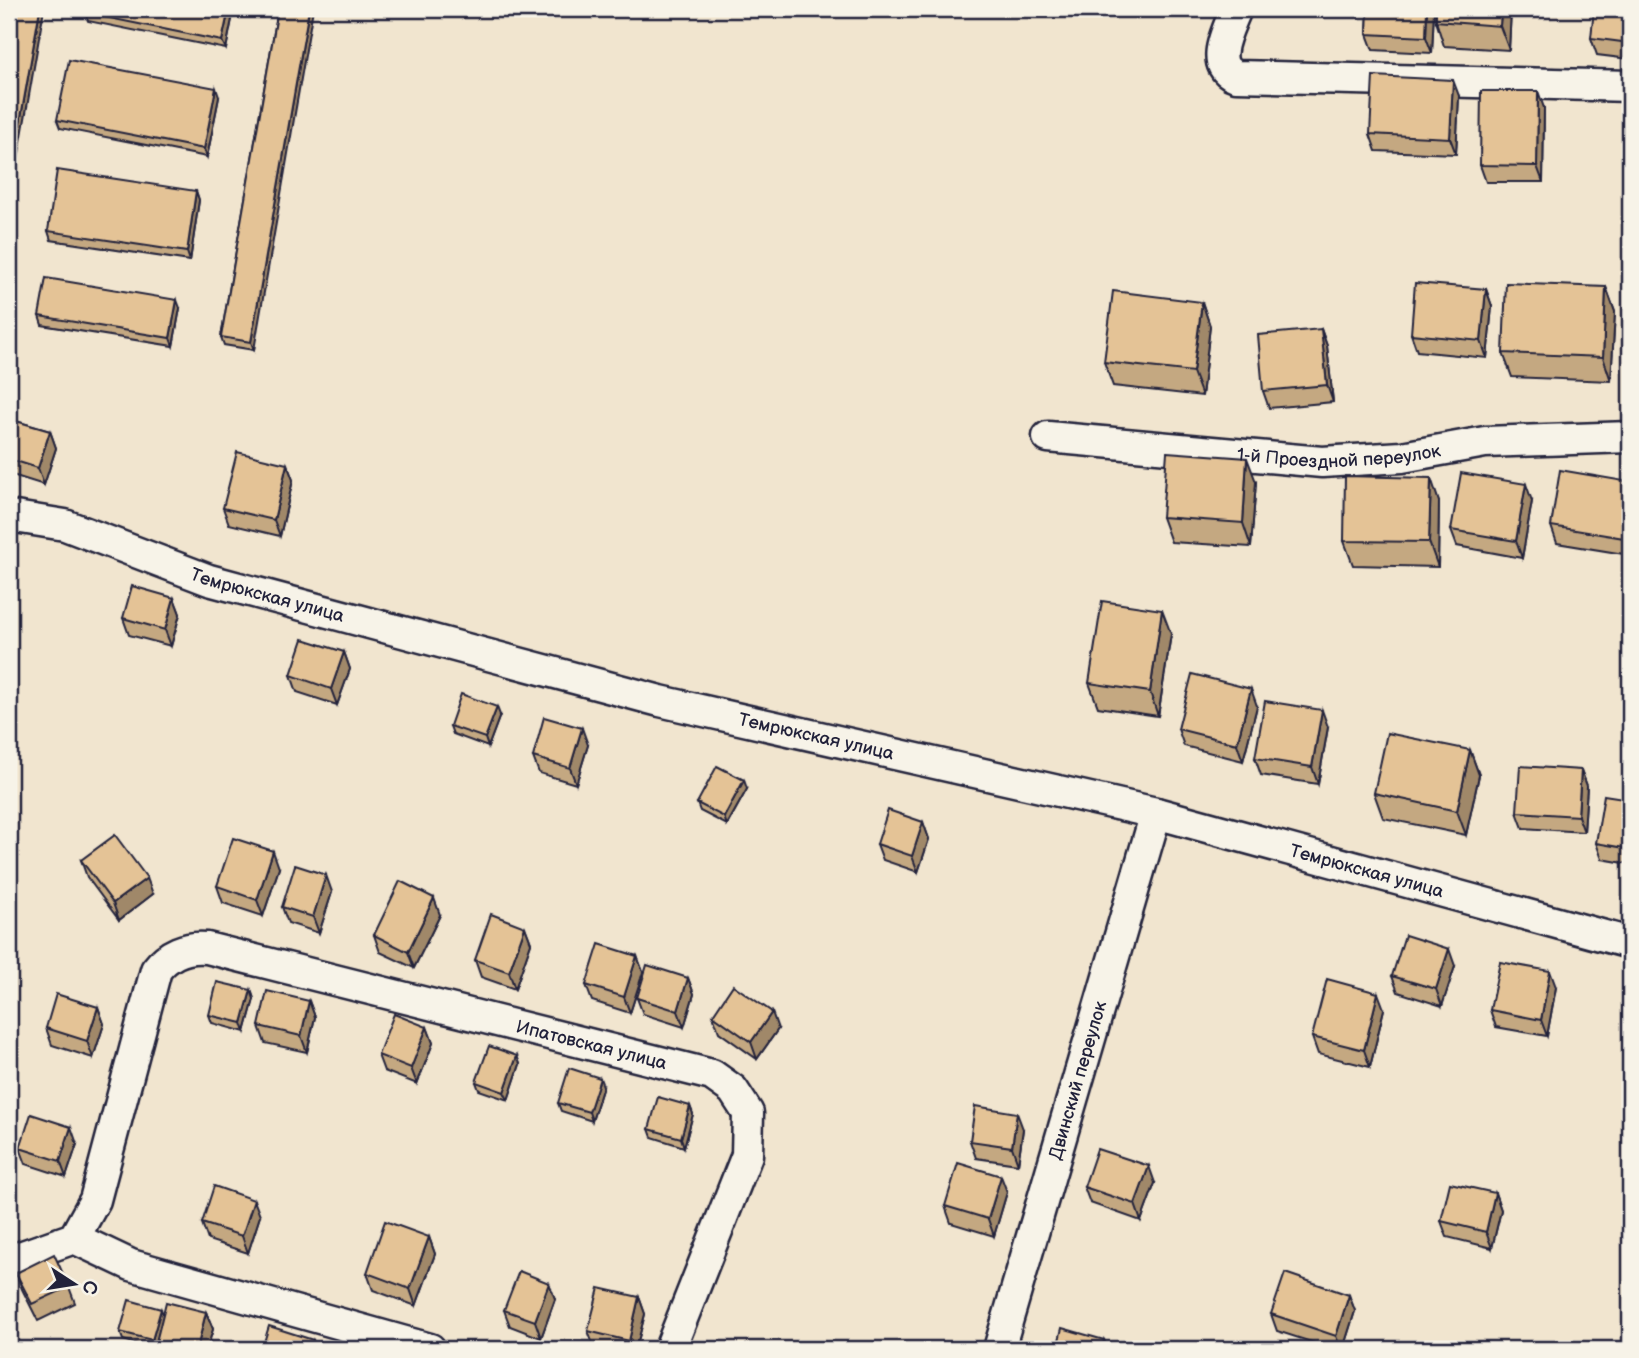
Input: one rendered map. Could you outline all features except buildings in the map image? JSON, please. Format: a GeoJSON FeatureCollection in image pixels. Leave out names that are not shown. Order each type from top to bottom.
{"type":"FeatureCollection","features":[{"type":"Feature","properties":{"kind":"street"},"geometry":{"type":"LineString","coordinates":[[1236,9],[1221,58],[1223,69],[1236,76],[1630,86]]}},
{"type":"Feature","properties":{"kind":"street","name":"1-й Проездной переулок"},"geometry":{"type":"LineString","coordinates":[[1048,437],[1322,462],[1402,457],[1485,442],[1630,437]]}},
{"type":"Feature","properties":{"kind":"street","name":"Темрюкская улица"},"geometry":{"type":"LineString","coordinates":[[9,516],[65,525],[209,580],[660,701],[1156,813],[1630,943]]}},
{"type":"Feature","properties":{"kind":"street","name":"Двинский переулок"},"geometry":{"type":"LineString","coordinates":[[999,1349],[1156,813]]}},
{"type":"Feature","properties":{"kind":"street","name":"Ипатовская улица"},"geometry":{"type":"LineString","coordinates":[[74,1238],[95,1200],[156,970],[164,960],[177,953],[193,947],[207,948],[712,1075],[733,1090],[748,1113],[747,1155],[670,1349]]}},
{"type":"Feature","properties":{"kind":"street"},"geometry":{"type":"LineString","coordinates":[[9,1261],[74,1238],[131,1265],[357,1339],[430,1349]]}}]}
